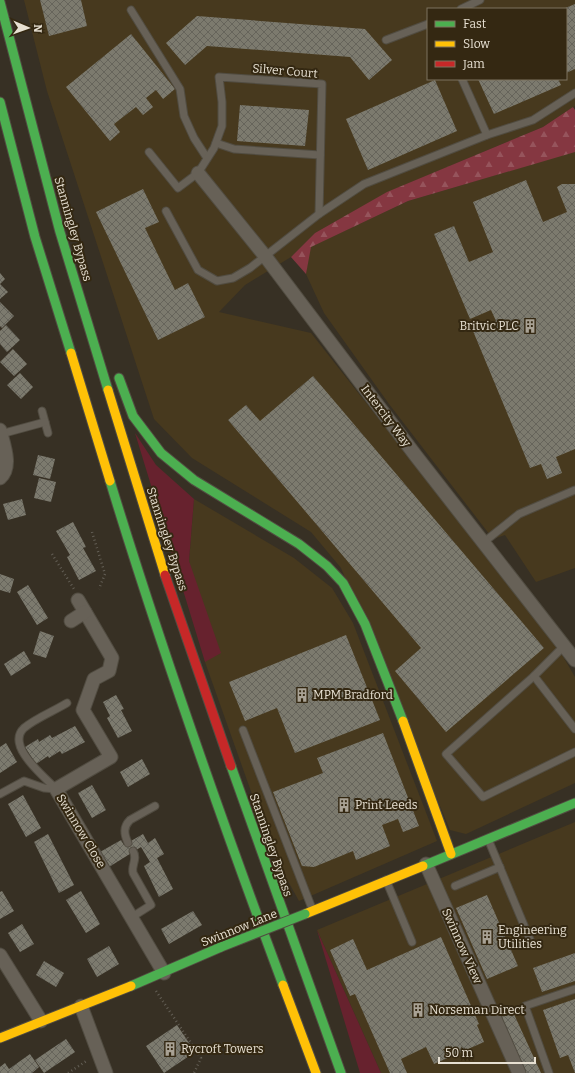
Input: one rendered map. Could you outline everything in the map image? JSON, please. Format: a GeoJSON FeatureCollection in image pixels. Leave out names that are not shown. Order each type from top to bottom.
{"type":"FeatureCollection","features":[{"type":"Feature","properties":{"kind":"main road","name":"Stanningley Bypass"},"geometry":{"type":"LineString","coordinates":[[0,2],[60,232],[162,565],[257,842],[340,1073]]}},
{"type":"Feature","properties":{"kind":"main road"},"geometry":{"type":"LineString","coordinates":[[0,102],[35,237],[137,569],[232,849],[316,1073]]}},
{"type":"Feature","properties":{"kind":"main road"},"geometry":{"type":"LineString","coordinates":[[60,232],[101,335]]}},
{"type":"Feature","properties":{"kind":"main road"},"geometry":{"type":"LineString","coordinates":[[116,372],[133,416],[160,453],[194,480],[299,544],[327,566],[343,583],[365,624],[451,854]]}},
{"type":"Feature","properties":{"kind":"main road","name":"Swinnow Lane"},"geometry":{"type":"LineString","coordinates":[[0,1038],[164,973],[221,948],[575,803]]}},
{"type":"Feature","properties":{"kind":"street","name":"Intercity Way"},"geometry":{"type":"LineString","coordinates":[[198,173],[265,256],[411,449],[565,645],[575,660]]}},
{"type":"Feature","properties":{"kind":"street"},"geometry":{"type":"LineString","coordinates":[[0,478],[3,476],[6,459],[1,432]]}},
{"type":"Feature","properties":{"kind":"street"},"geometry":{"type":"LineString","coordinates":[[71,621],[82,606]]}},
{"type":"Feature","properties":{"kind":"street","name":"Swinnow Close"},"geometry":{"type":"LineString","coordinates":[[82,606],[112,658],[109,671],[94,679],[83,710],[111,757],[56,789],[164,973]]}},
{"type":"Feature","properties":{"kind":"street","name":"Swinnow View"},"geometry":{"type":"LineString","coordinates":[[426,864],[519,1073]]}},
{"type":"Feature","properties":{"kind":"street"},"geometry":{"type":"LineString","coordinates":[[0,955],[41,1021]]}},
{"type":"Feature","properties":{"kind":"street"},"geometry":{"type":"LineString","coordinates":[[81,1006],[106,1073]]}},
{"type":"Feature","properties":{"kind":"lane"},"geometry":{"type":"LineString","coordinates":[[463,8],[480,0]]}},
{"type":"Feature","properties":{"kind":"lane"},"geometry":{"type":"LineString","coordinates":[[131,10],[180,89],[184,116],[194,138],[207,158]]}},
{"type":"Feature","properties":{"kind":"lane"},"geometry":{"type":"LineString","coordinates":[[386,40],[427,24]]}},
{"type":"Feature","properties":{"kind":"lane","name":"Silver Court"},"geometry":{"type":"LineString","coordinates":[[198,173],[216,143],[222,126],[220,77],[322,84],[319,214]]}},
{"type":"Feature","properties":{"kind":"lane"},"geometry":{"type":"LineString","coordinates":[[462,80],[487,135]]}},
{"type":"Feature","properties":{"kind":"lane"},"geometry":{"type":"LineString","coordinates":[[166,211],[198,270],[218,281],[233,278],[265,256],[319,214],[364,184],[487,135],[533,120],[575,93]]}},
{"type":"Feature","properties":{"kind":"lane"},"geometry":{"type":"LineString","coordinates":[[216,143],[234,149],[320,155]]}},
{"type":"Feature","properties":{"kind":"lane"},"geometry":{"type":"LineString","coordinates":[[149,152],[178,188],[198,173]]}},
{"type":"Feature","properties":{"kind":"lane"},"geometry":{"type":"LineString","coordinates":[[42,411],[48,433]]}},
{"type":"Feature","properties":{"kind":"lane"},"geometry":{"type":"LineString","coordinates":[[1,432],[45,422]]}},
{"type":"Feature","properties":{"kind":"lane"},"geometry":{"type":"LineString","coordinates":[[484,542],[519,514],[575,490]]}},
{"type":"Feature","properties":{"kind":"lane"},"geometry":{"type":"LineString","coordinates":[[565,645],[534,676],[446,754],[483,797],[575,752]]}},
{"type":"Feature","properties":{"kind":"lane"},"geometry":{"type":"LineString","coordinates":[[534,676],[575,729]]}},
{"type":"Feature","properties":{"kind":"lane"},"geometry":{"type":"LineString","coordinates":[[56,789],[26,759],[21,748],[20,737],[23,729],[67,703]]}},
{"type":"Feature","properties":{"kind":"lane"},"geometry":{"type":"LineString","coordinates":[[243,730],[309,912]]}},
{"type":"Feature","properties":{"kind":"lane"},"geometry":{"type":"LineString","coordinates":[[0,794],[24,780],[44,788],[56,789]]}},
{"type":"Feature","properties":{"kind":"lane"},"geometry":{"type":"LineString","coordinates":[[128,843],[125,832],[127,824],[130,820],[155,806]]}},
{"type":"Feature","properties":{"kind":"lane"},"geometry":{"type":"LineString","coordinates":[[488,838],[531,942]]}},
{"type":"Feature","properties":{"kind":"lane"},"geometry":{"type":"LineString","coordinates":[[132,917],[151,905],[133,873],[132,868],[135,857],[133,851]]}},
{"type":"Feature","properties":{"kind":"lane"},"geometry":{"type":"LineString","coordinates":[[455,886],[500,867]]}},
{"type":"Feature","properties":{"kind":"lane"},"geometry":{"type":"LineString","coordinates":[[386,880],[412,942]]}},
{"type":"Feature","properties":{"kind":"lane"},"geometry":{"type":"LineString","coordinates":[[549,1073],[525,1006],[575,989]]}},
{"type":"Feature","properties":{"kind":"path"},"geometry":{"type":"LineString","coordinates":[[92,532],[105,574],[99,589]]}},
{"type":"Feature","properties":{"kind":"path"},"geometry":{"type":"LineString","coordinates":[[52,554],[75,591],[82,606]]}},
{"type":"Feature","properties":{"kind":"path"},"geometry":{"type":"LineString","coordinates":[[148,979],[201,1058],[194,1073]]}},
{"type":"Feature","properties":{"kind":"path"},"geometry":{"type":"LineString","coordinates":[[68,1073],[99,1053]]}},
{"type":"Feature","properties":{"kind":"shaded area"},"geometry":{"type":"Polygon","coordinates":[[[24,0],[575,0],[575,106],[543,127],[388,192],[315,233],[291,257],[245,285],[219,312],[311,333],[554,641],[575,677],[575,783],[466,834],[450,830],[341,568],[311,532],[192,458],[154,419],[47,91],[24,0]]]}},
{"type":"Feature","properties":{"kind":"shaded area"},"geometry":{"type":"Polygon","coordinates":[[[575,134],[575,568],[536,582],[505,535],[493,539],[389,404],[324,313],[306,274],[310,247],[408,201],[523,167],[575,134]]]}},
{"type":"Feature","properties":{"kind":"shaded area"},"geometry":{"type":"Polygon","coordinates":[[[135,433],[156,465],[194,499],[189,561],[221,653],[205,662],[135,433]]]}},
{"type":"Feature","properties":{"kind":"shaded area"},"geometry":{"type":"Polygon","coordinates":[[[194,499],[294,558],[332,588],[353,623],[437,841],[299,901],[274,856],[205,662],[189,561],[194,499]]]}},
{"type":"Feature","properties":{"kind":"shaded area"},"geometry":{"type":"Polygon","coordinates":[[[575,822],[575,1073],[381,1073],[317,930],[575,822]]]}},
{"type":"Feature","properties":{"kind":"shaded area"},"geometry":{"type":"Polygon","coordinates":[[[317,930],[381,1073],[360,1073],[317,930]]]}},
{"type":"Feature","properties":{"kind":"green space"},"geometry":{"type":"Polygon","coordinates":[[[573,107],[575,110],[575,152],[408,201],[311,247],[306,274],[291,257],[315,233],[387,192],[543,127],[573,107]]]}},
{"type":"Feature","properties":{"kind":"building"},"geometry":{"type":"Polygon","coordinates":[[[40,0],[81,0],[87,26],[49,36],[40,0]]]}},
{"type":"Feature","properties":{"kind":"building"},"geometry":{"type":"Polygon","coordinates":[[[575,4],[575,69],[567,73],[567,8],[565,8],[575,4]]]}},
{"type":"Feature","properties":{"kind":"building"},"geometry":{"type":"Polygon","coordinates":[[[197,16],[365,29],[392,60],[369,80],[350,57],[207,46],[185,65],[166,43],[197,16]]]}},
{"type":"Feature","properties":{"kind":"building"},"geometry":{"type":"Polygon","coordinates":[[[131,34],[175,89],[163,99],[156,90],[146,98],[153,107],[143,115],[136,107],[114,124],[120,132],[110,141],[66,87],[131,34]]]}},
{"type":"Feature","properties":{"kind":"building"},"geometry":{"type":"Polygon","coordinates":[[[435,80],[457,131],[368,170],[346,119],[435,80]]]}},
{"type":"Feature","properties":{"kind":"building"},"geometry":{"type":"Polygon","coordinates":[[[478,80],[558,80],[561,85],[494,114],[478,80]]]}},
{"type":"Feature","properties":{"kind":"building"},"geometry":{"type":"Polygon","coordinates":[[[240,105],[309,110],[305,146],[237,141],[240,105]]]}},
{"type":"Feature","properties":{"kind":"building","name":"Britvic PLC"},"geometry":{"type":"Polygon","coordinates":[[[526,180],[543,222],[567,212],[557,187],[562,184],[575,184],[575,449],[556,457],[562,473],[547,479],[541,464],[530,468],[473,331],[496,321],[491,310],[470,319],[434,234],[454,226],[469,262],[493,252],[473,202],[526,180]]]}},
{"type":"Feature","properties":{"kind":"building"},"geometry":{"type":"Polygon","coordinates":[[[143,189],[159,222],[145,228],[175,290],[188,283],[205,317],[158,340],[96,212],[143,189]]]}},
{"type":"Feature","properties":{"kind":"building"},"geometry":{"type":"Polygon","coordinates":[[[0,273],[5,279],[0,284],[0,273]]]}},
{"type":"Feature","properties":{"kind":"building"},"geometry":{"type":"Polygon","coordinates":[[[0,284],[8,292],[0,299],[0,284]]]}},
{"type":"Feature","properties":{"kind":"building"},"geometry":{"type":"Polygon","coordinates":[[[0,302],[14,316],[2,328],[0,326],[0,302]]]}},
{"type":"Feature","properties":{"kind":"building"},"geometry":{"type":"Polygon","coordinates":[[[6,325],[20,340],[7,352],[0,344],[0,331],[6,325]]]}},
{"type":"Feature","properties":{"kind":"building"},"geometry":{"type":"Polygon","coordinates":[[[13,349],[27,364],[14,376],[0,362],[13,349]]]}},
{"type":"Feature","properties":{"kind":"building"},"geometry":{"type":"Polygon","coordinates":[[[20,373],[33,387],[21,399],[7,385],[20,373]]]}},
{"type":"Feature","properties":{"kind":"building"},"geometry":{"type":"Polygon","coordinates":[[[313,376],[544,648],[446,732],[395,671],[421,648],[228,420],[246,405],[260,421],[313,376]]]}},
{"type":"Feature","properties":{"kind":"building"},"geometry":{"type":"Polygon","coordinates":[[[38,455],[55,459],[50,479],[33,475],[38,455]]]}},
{"type":"Feature","properties":{"kind":"building"},"geometry":{"type":"Polygon","coordinates":[[[39,478],[56,482],[51,502],[34,498],[39,478]]]}},
{"type":"Feature","properties":{"kind":"building"},"geometry":{"type":"Polygon","coordinates":[[[22,499],[26,515],[8,520],[3,504],[22,499]]]}},
{"type":"Feature","properties":{"kind":"building"},"geometry":{"type":"Polygon","coordinates":[[[73,522],[86,547],[83,548],[96,571],[79,580],[67,557],[70,555],[56,531],[73,522]]]}},
{"type":"Feature","properties":{"kind":"building"},"geometry":{"type":"Polygon","coordinates":[[[0,574],[14,579],[10,593],[0,590],[0,574]]]}},
{"type":"Feature","properties":{"kind":"building"},"geometry":{"type":"Polygon","coordinates":[[[28,585],[48,618],[37,625],[17,592],[28,585]]]}},
{"type":"Feature","properties":{"kind":"building"},"geometry":{"type":"Polygon","coordinates":[[[40,631],[54,636],[46,658],[33,654],[40,631]]]}},
{"type":"Feature","properties":{"kind":"building","name":"MPM Bradford"},"geometry":{"type":"Polygon","coordinates":[[[346,635],[380,720],[295,753],[277,708],[245,721],[229,682],[346,635]]]}},
{"type":"Feature","properties":{"kind":"building"},"geometry":{"type":"Polygon","coordinates":[[[24,651],[31,663],[11,676],[4,664],[24,651]]]}},
{"type":"Feature","properties":{"kind":"building"},"geometry":{"type":"Polygon","coordinates":[[[116,695],[124,709],[121,710],[132,731],[118,738],[107,718],[110,716],[103,702],[116,695]]]}},
{"type":"Feature","properties":{"kind":"building"},"geometry":{"type":"Polygon","coordinates":[[[75,726],[85,742],[62,754],[60,751],[49,758],[48,756],[36,764],[25,747],[38,739],[39,742],[50,735],[52,738],[75,726]]]}},
{"type":"Feature","properties":{"kind":"building","name":"Print Leeds"},"geometry":{"type":"Polygon","coordinates":[[[383,733],[419,826],[403,832],[398,819],[382,825],[390,846],[356,860],[353,851],[314,867],[302,866],[273,792],[323,773],[317,758],[383,733]]]}},
{"type":"Feature","properties":{"kind":"building"},"geometry":{"type":"Polygon","coordinates":[[[6,743],[17,762],[0,773],[0,747],[6,743]]]}},
{"type":"Feature","properties":{"kind":"building"},"geometry":{"type":"Polygon","coordinates":[[[142,759],[150,774],[128,787],[120,772],[142,759]]]}},
{"type":"Feature","properties":{"kind":"building"},"geometry":{"type":"Polygon","coordinates":[[[92,785],[106,810],[92,818],[78,793],[92,785]]]}},
{"type":"Feature","properties":{"kind":"building"},"geometry":{"type":"Polygon","coordinates":[[[23,795],[41,828],[26,837],[8,804],[23,795]]]}},
{"type":"Feature","properties":{"kind":"building"},"geometry":{"type":"Polygon","coordinates":[[[48,834],[74,885],[59,893],[34,842],[48,834]]]}},
{"type":"Feature","properties":{"kind":"building"},"geometry":{"type":"Polygon","coordinates":[[[143,834],[148,843],[155,838],[164,854],[157,858],[173,889],[159,897],[144,866],[150,862],[141,847],[109,867],[100,852],[121,840],[124,845],[143,834]]]}},
{"type":"Feature","properties":{"kind":"building"},"geometry":{"type":"Polygon","coordinates":[[[2,891],[14,911],[0,919],[0,892],[2,891]]]}},
{"type":"Feature","properties":{"kind":"building"},"geometry":{"type":"Polygon","coordinates":[[[81,891],[100,924],[86,933],[66,900],[81,891]]]}},
{"type":"Feature","properties":{"kind":"building","name":"Engineering Utilities"},"geometry":{"type":"Polygon","coordinates":[[[487,895],[518,966],[487,979],[456,908],[487,895]]]}},
{"type":"Feature","properties":{"kind":"building"},"geometry":{"type":"Polygon","coordinates":[[[193,911],[202,925],[169,944],[161,929],[193,911]]]}},
{"type":"Feature","properties":{"kind":"building"},"geometry":{"type":"Polygon","coordinates":[[[22,924],[34,944],[20,952],[8,933],[22,924]]]}},
{"type":"Feature","properties":{"kind":"building","name":"Norseman Direct"},"geometry":{"type":"Polygon","coordinates":[[[441,937],[479,1024],[477,1025],[484,1042],[434,1064],[426,1047],[401,1059],[407,1073],[390,1073],[355,994],[350,996],[330,950],[353,939],[367,970],[441,937]]]}},
{"type":"Feature","properties":{"kind":"building"},"geometry":{"type":"Polygon","coordinates":[[[109,946],[119,964],[97,977],[87,959],[109,946]]]}},
{"type":"Feature","properties":{"kind":"building"},"geometry":{"type":"Polygon","coordinates":[[[575,953],[575,981],[542,992],[533,968],[575,953]]]}},
{"type":"Feature","properties":{"kind":"building"},"geometry":{"type":"Polygon","coordinates":[[[44,961],[64,973],[56,987],[36,975],[44,961]]]}},
{"type":"Feature","properties":{"kind":"building"},"geometry":{"type":"Polygon","coordinates":[[[575,999],[575,1073],[568,1055],[560,1058],[543,1010],[575,999]]]}},
{"type":"Feature","properties":{"kind":"building"},"geometry":{"type":"Polygon","coordinates":[[[513,1012],[541,1073],[526,1073],[501,1017],[513,1012]]]}},
{"type":"Feature","properties":{"kind":"building","name":"Rycroft Towers"},"geometry":{"type":"Polygon","coordinates":[[[177,1025],[195,1052],[164,1073],[146,1046],[177,1025]]]}},
{"type":"Feature","properties":{"kind":"building"},"geometry":{"type":"Polygon","coordinates":[[[66,1039],[75,1052],[44,1073],[35,1060],[66,1039]]]}},
{"type":"Feature","properties":{"kind":"building"},"geometry":{"type":"Polygon","coordinates":[[[30,1054],[39,1067],[32,1073],[0,1073],[0,1067],[5,1063],[9,1069],[30,1054]]]}},
{"type":"Feature","properties":{"kind":"traffic: fast"},"geometry":{"type":"LineString","coordinates":[[0,2],[60,232],[108,390]]}},
{"type":"Feature","properties":{"kind":"traffic: fast"},"geometry":{"type":"LineString","coordinates":[[0,102],[35,237],[71,353]]}},
{"type":"Feature","properties":{"kind":"traffic: fast"},"geometry":{"type":"LineString","coordinates":[[119,378],[133,416],[161,453],[194,480],[299,544],[327,566],[343,583],[365,624],[403,721]]}},
{"type":"Feature","properties":{"kind":"traffic: fast"},"geometry":{"type":"LineString","coordinates":[[110,481],[150,608],[193,734],[283,985]]}},
{"type":"Feature","properties":{"kind":"traffic: fast"},"geometry":{"type":"LineString","coordinates":[[231,766],[341,1073]]}},
{"type":"Feature","properties":{"kind":"traffic: fast"},"geometry":{"type":"LineString","coordinates":[[423,866],[575,803]]}},
{"type":"Feature","properties":{"kind":"traffic: fast"},"geometry":{"type":"LineString","coordinates":[[221,947],[305,914]]}},
{"type":"Feature","properties":{"kind":"traffic: fast"},"geometry":{"type":"LineString","coordinates":[[131,986],[221,947]]}},
{"type":"Feature","properties":{"kind":"traffic: slow"},"geometry":{"type":"LineString","coordinates":[[71,353],[110,481]]}},
{"type":"Feature","properties":{"kind":"traffic: slow"},"geometry":{"type":"LineString","coordinates":[[108,390],[165,575]]}},
{"type":"Feature","properties":{"kind":"traffic: slow"},"geometry":{"type":"LineString","coordinates":[[403,721],[451,854]]}},
{"type":"Feature","properties":{"kind":"traffic: slow"},"geometry":{"type":"LineString","coordinates":[[305,914],[423,866]]}},
{"type":"Feature","properties":{"kind":"traffic: slow"},"geometry":{"type":"LineString","coordinates":[[283,985],[316,1073]]}},
{"type":"Feature","properties":{"kind":"traffic: slow"},"geometry":{"type":"LineString","coordinates":[[0,1038],[131,986]]}},
{"type":"Feature","properties":{"kind":"traffic: jam"},"geometry":{"type":"LineString","coordinates":[[165,575],[231,766]]}},
{"type":"Feature","properties":{"kind":"place","name":"Britvic PLC"},"geometry":{"type":"Point","coordinates":[530,326]}},
{"type":"Feature","properties":{"kind":"place","name":"MPM Bradford"},"geometry":{"type":"Point","coordinates":[302,695]}},
{"type":"Feature","properties":{"kind":"place","name":"Print Leeds"},"geometry":{"type":"Point","coordinates":[344,805]}},
{"type":"Feature","properties":{"kind":"place","name":"Engineering Utilities"},"geometry":{"type":"Point","coordinates":[487,937]}},
{"type":"Feature","properties":{"kind":"place","name":"Norseman Direct"},"geometry":{"type":"Point","coordinates":[418,1010]}},
{"type":"Feature","properties":{"kind":"place","name":"Rycroft Towers"},"geometry":{"type":"Point","coordinates":[170,1049]}}]}
